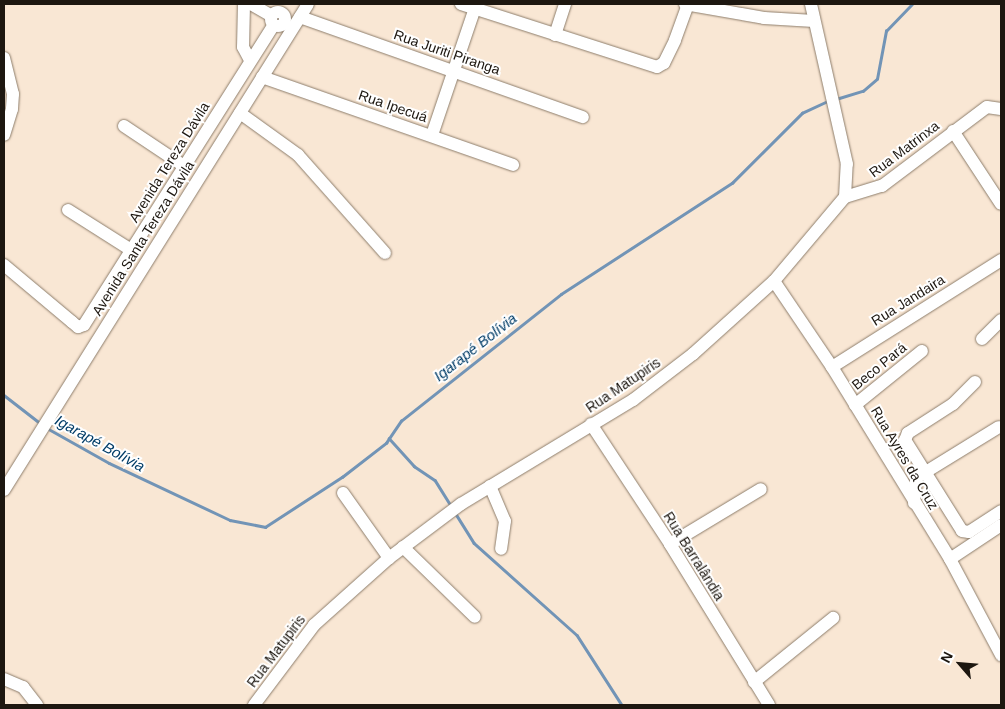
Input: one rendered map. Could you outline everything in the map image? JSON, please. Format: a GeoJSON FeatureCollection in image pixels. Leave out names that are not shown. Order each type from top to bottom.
{"type":"FeatureCollection","features":[{"type":"Feature","properties":{"kind":"street"},"geometry":{"type":"LineString","coordinates":[[244,4],[244,47],[250,60]]}},
{"type":"Feature","properties":{"kind":"street","name":"Avenida Tereza Dávila"},"geometry":{"type":"LineString","coordinates":[[4,265],[78,327],[84,325],[273,21],[251,4]]}},
{"type":"Feature","properties":{"kind":"street","name":"Avenida Santa Tereza Dávila"},"geometry":{"type":"LineString","coordinates":[[4,490],[308,4]]}},
{"type":"Feature","properties":{"kind":"street"},"geometry":{"type":"LineString","coordinates":[[461,4],[653,66],[664,63],[687,4],[755,17],[814,21]]}},
{"type":"Feature","properties":{"kind":"street"},"geometry":{"type":"LineString","coordinates":[[555,35],[565,4]]}},
{"type":"Feature","properties":{"kind":"street"},"geometry":{"type":"LineString","coordinates":[[810,4],[847,164],[845,198]]}},
{"type":"Feature","properties":{"kind":"street"},"geometry":{"type":"LineString","coordinates":[[432,135],[475,8]]}},
{"type":"Feature","properties":{"kind":"street","name":"Rua Juriti Piranga"},"geometry":{"type":"LineString","coordinates":[[300,17],[453,69],[583,117]]}},
{"type":"Feature","properties":{"kind":"street"},"geometry":{"type":"LineString","coordinates":[[4,58],[13,94],[12,109],[4,135]]}},
{"type":"Feature","properties":{"kind":"street","name":"Rua Ipecuá"},"geometry":{"type":"LineString","coordinates":[[262,77],[513,164]]}},
{"type":"Feature","properties":{"kind":"street","name":"Rua Matrinxa"},"geometry":{"type":"LineString","coordinates":[[845,198],[882,186],[987,107],[1001,109]]}},
{"type":"Feature","properties":{"kind":"street"},"geometry":{"type":"LineString","coordinates":[[240,112],[298,155],[385,252]]}},
{"type":"Feature","properties":{"kind":"street"},"geometry":{"type":"LineString","coordinates":[[124,126],[184,166]]}},
{"type":"Feature","properties":{"kind":"street"},"geometry":{"type":"LineString","coordinates":[[953,131],[1001,204]]}},
{"type":"Feature","properties":{"kind":"street","name":"Rua Matupiris"},"geometry":{"type":"LineString","coordinates":[[254,705],[314,624],[389,558],[490,486],[632,400],[693,354],[774,281],[845,198]]}},
{"type":"Feature","properties":{"kind":"street"},"geometry":{"type":"LineString","coordinates":[[68,210],[131,250]]}},
{"type":"Feature","properties":{"kind":"street","name":"Rua Jandaira"},"geometry":{"type":"LineString","coordinates":[[832,367],[1001,260]]}},
{"type":"Feature","properties":{"kind":"street","name":"Rua Ayres da Cruz"},"geometry":{"type":"LineString","coordinates":[[774,281],[832,367],[950,559],[1001,655]]}},
{"type":"Feature","properties":{"kind":"street"},"geometry":{"type":"LineString","coordinates":[[982,339],[1001,320]]}},
{"type":"Feature","properties":{"kind":"street","name":"Beco Pará"},"geometry":{"type":"LineString","coordinates":[[855,405],[922,351]]}},
{"type":"Feature","properties":{"kind":"street"},"geometry":{"type":"LineString","coordinates":[[975,382],[953,404],[905,436],[925,473],[964,533],[1001,511]]}},
{"type":"Feature","properties":{"kind":"street","name":"Rua Barralândia"},"geometry":{"type":"LineString","coordinates":[[591,424],[670,544],[769,705]]}},
{"type":"Feature","properties":{"kind":"street"},"geometry":{"type":"LineString","coordinates":[[914,503],[917,494],[914,482],[925,473],[999,427]]}},
{"type":"Feature","properties":{"kind":"street"},"geometry":{"type":"LineString","coordinates":[[490,486],[506,521],[501,549]]}},
{"type":"Feature","properties":{"kind":"street"},"geometry":{"type":"LineString","coordinates":[[670,544],[761,488]]}},
{"type":"Feature","properties":{"kind":"street"},"geometry":{"type":"LineString","coordinates":[[343,493],[389,558]]}},
{"type":"Feature","properties":{"kind":"street"},"geometry":{"type":"LineString","coordinates":[[950,559],[1001,525]]}},
{"type":"Feature","properties":{"kind":"street"},"geometry":{"type":"LineString","coordinates":[[403,547],[475,617]]}},
{"type":"Feature","properties":{"kind":"street"},"geometry":{"type":"LineString","coordinates":[[754,682],[833,618]]}},
{"type":"Feature","properties":{"kind":"street"},"geometry":{"type":"LineString","coordinates":[[4,679],[23,687],[39,704]]}},
{"type":"Feature","properties":{"kind":"waterway","name":"Igarapé Bolívia"},"geometry":{"type":"LineString","coordinates":[[836,99],[863,91],[877,79],[886,31],[912,4]]}},
{"type":"Feature","properties":{"kind":"waterway","name":"Igarapé Bolívia"},"geometry":{"type":"LineString","coordinates":[[47,428],[109,463],[230,520],[265,527],[342,477],[386,443],[401,421],[561,294],[732,183],[802,113],[828,101]]}},
{"type":"Feature","properties":{"kind":"waterway","name":"Igarapé Bolívia"},"geometry":{"type":"LineString","coordinates":[[4,395],[40,423]]}},
{"type":"Feature","properties":{"kind":"waterway"},"geometry":{"type":"LineString","coordinates":[[389,438],[414,466],[435,480],[452,507]]}},
{"type":"Feature","properties":{"kind":"waterway"},"geometry":{"type":"LineString","coordinates":[[456,514],[474,543],[577,635],[622,705]]}}]}
